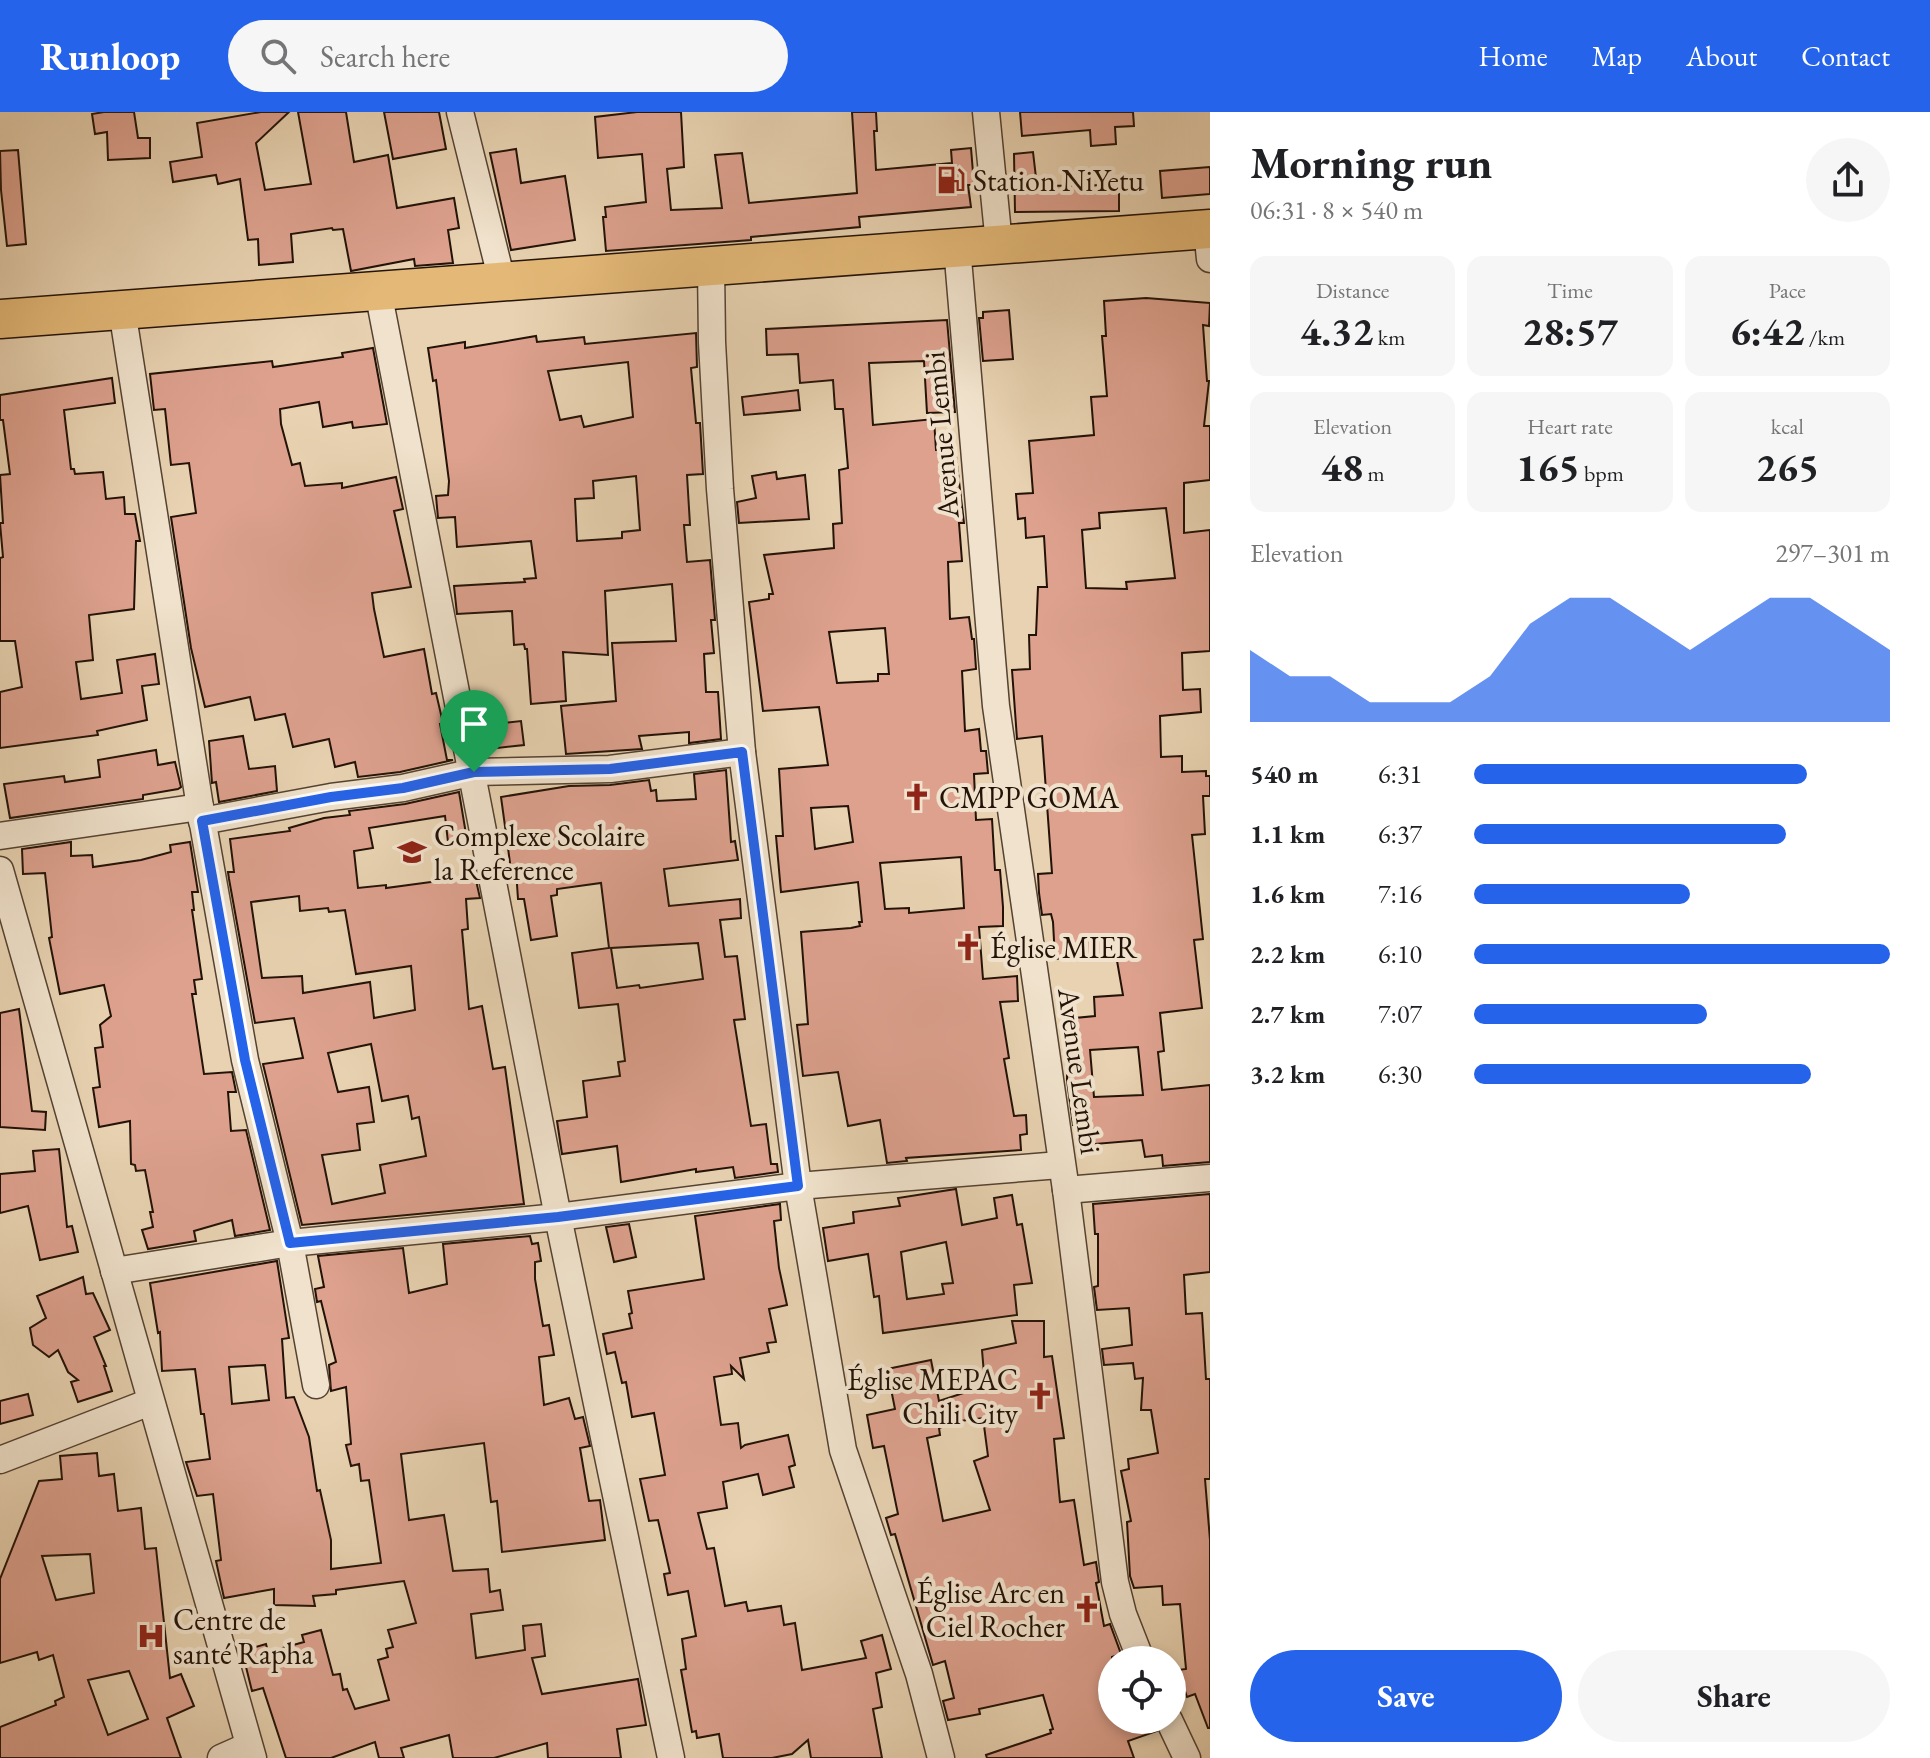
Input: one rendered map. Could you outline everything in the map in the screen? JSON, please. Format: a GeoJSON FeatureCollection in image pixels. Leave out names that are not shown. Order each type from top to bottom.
{"type":"FeatureCollection","features":[{"type":"Feature","properties":{"kind":"highway"},"geometry":{"type":"LineString","coordinates":[[0,319],[999,244],[1209,239]]}},
{"type":"Feature","properties":{"kind":"street"},"geometry":{"type":"LineString","coordinates":[[460,112],[502,281]]}},
{"type":"Feature","properties":{"kind":"street"},"geometry":{"type":"LineString","coordinates":[[986,112],[999,244]]}},
{"type":"Feature","properties":{"kind":"street","name":"Avenue Lembi"},"geometry":{"type":"LineString","coordinates":[[957,247],[996,706],[1063,1178],[1115,1582],[1135,1646]]}},
{"type":"Feature","properties":{"kind":"street"},"geometry":{"type":"LineString","coordinates":[[711,267],[720,489],[742,752],[798,1186],[843,1450],[919,1674],[941,1758]]}},
{"type":"Feature","properties":{"kind":"street"},"geometry":{"type":"LineString","coordinates":[[378,291],[474,772],[558,1217],[671,1758]]}},
{"type":"Feature","properties":{"kind":"street"},"geometry":{"type":"LineString","coordinates":[[122,310],[201,814],[245,1060],[290,1243],[316,1385]]}},
{"type":"Feature","properties":{"kind":"street"},"geometry":{"type":"LineString","coordinates":[[0,836],[403,788],[474,772],[610,769],[742,752]]}},
{"type":"Feature","properties":{"kind":"street"},"geometry":{"type":"LineString","coordinates":[[0,870],[250,1752],[221,1758]]}},
{"type":"Feature","properties":{"kind":"street"},"geometry":{"type":"LineString","coordinates":[[114,1271],[290,1243],[558,1217],[798,1186],[1063,1178],[1210,1178]]}},
{"type":"Feature","properties":{"kind":"street"},"geometry":{"type":"LineString","coordinates":[[0,1460],[150,1402]]}},
{"type":"Feature","properties":{"kind":"street"},"geometry":{"type":"LineString","coordinates":[[1176,1734],[1187,1758]]}},
{"type":"Feature","properties":{"kind":"building"},"geometry":{"type":"Polygon","coordinates":[[[134,112],[138,138],[150,138],[150,158],[108,160],[107,132],[95,134],[92,114],[134,112]]]}},
{"type":"Feature","properties":{"kind":"building"},"geometry":{"type":"Polygon","coordinates":[[[261,112],[289,112],[256,143],[265,190],[311,184],[298,112],[346,112],[354,162],[388,155],[397,208],[454,198],[459,228],[448,230],[453,263],[415,266],[414,259],[351,271],[343,229],[332,228],[291,234],[293,262],[259,265],[258,239],[248,240],[240,179],[218,184],[216,175],[173,182],[170,162],[202,157],[197,123],[261,112]]]}},
{"type":"Feature","properties":{"kind":"building"},"geometry":{"type":"Polygon","coordinates":[[[384,112],[439,112],[446,149],[393,159],[384,112]]]}},
{"type":"Feature","properties":{"kind":"building"},"geometry":{"type":"Polygon","coordinates":[[[637,112],[681,112],[684,167],[667,169],[671,210],[722,208],[715,155],[742,153],[749,203],[857,193],[852,112],[876,112],[876,170],[952,163],[951,150],[971,148],[974,185],[968,185],[971,207],[859,217],[860,227],[751,237],[751,240],[606,251],[605,207],[646,202],[642,154],[598,158],[595,117],[637,112]]]}},
{"type":"Feature","properties":{"kind":"building"},"geometry":{"type":"Polygon","coordinates":[[[1020,112],[1133,112],[1134,126],[1115,127],[1116,144],[1091,146],[1090,130],[1022,136],[1020,112]]]}},
{"type":"Feature","properties":{"kind":"building"},"geometry":{"type":"Polygon","coordinates":[[[516,149],[521,183],[565,176],[575,240],[511,250],[490,153],[516,149]]]}},
{"type":"Feature","properties":{"kind":"building"},"geometry":{"type":"Polygon","coordinates":[[[18,150],[26,244],[7,246],[0,151],[18,150]]]}},
{"type":"Feature","properties":{"kind":"building"},"geometry":{"type":"Polygon","coordinates":[[[1033,152],[1037,186],[1119,185],[1119,211],[1015,212],[1014,154],[1033,152]]]}},
{"type":"Feature","properties":{"kind":"building"},"geometry":{"type":"Polygon","coordinates":[[[1210,167],[1210,194],[1162,198],[1160,171],[1210,167]]]}},
{"type":"Feature","properties":{"kind":"building"},"geometry":{"type":"Polygon","coordinates":[[[1146,298],[1210,303],[1209,326],[1203,325],[1209,381],[1204,426],[1210,426],[1210,480],[1184,483],[1184,533],[1210,530],[1210,651],[1182,653],[1183,690],[1200,689],[1201,712],[1160,716],[1161,757],[1182,756],[1182,772],[1206,771],[1206,776],[1210,776],[1210,796],[1203,796],[1205,834],[1192,835],[1203,939],[1194,940],[1202,1008],[1160,1013],[1164,1051],[1158,1052],[1162,1090],[1210,1085],[1210,1162],[1163,1166],[1162,1155],[1145,1157],[1142,1140],[1083,1145],[1081,1125],[1073,1125],[1067,1080],[1068,1026],[1076,1026],[1075,1018],[1095,1016],[1094,997],[1123,995],[1116,955],[1055,959],[1053,922],[1051,914],[1042,915],[1039,893],[1038,874],[1052,873],[1042,736],[1017,739],[1012,670],[1030,669],[1029,635],[1036,635],[1038,587],[1047,587],[1044,536],[1026,538],[1025,518],[1018,519],[1016,494],[1033,493],[1029,441],[1094,435],[1091,397],[1107,396],[1102,336],[1106,336],[1104,301],[1146,298]],[[1166,508],[1099,513],[1100,528],[1082,530],[1086,588],[1127,589],[1126,582],[1175,578],[1166,508]],[[1138,1047],[1090,1050],[1094,1097],[1143,1095],[1138,1047]]]}},
{"type":"Feature","properties":{"kind":"building"},"geometry":{"type":"Polygon","coordinates":[[[1009,310],[1013,359],[983,361],[979,318],[983,318],[983,312],[1009,310]]]}},
{"type":"Feature","properties":{"kind":"building"},"geometry":{"type":"Polygon","coordinates":[[[947,320],[955,412],[927,413],[924,361],[869,363],[873,425],[934,419],[936,450],[955,448],[964,523],[959,523],[962,561],[948,562],[950,619],[969,617],[974,639],[976,669],[962,671],[965,731],[979,729],[981,751],[986,751],[988,773],[974,774],[976,820],[992,819],[995,870],[1000,870],[1003,907],[1003,926],[979,927],[983,979],[1017,976],[1018,1001],[1000,1002],[1009,1058],[1004,1059],[1014,1116],[1026,1115],[1027,1134],[1020,1135],[1021,1150],[906,1158],[907,1161],[887,1163],[880,1120],[848,1126],[838,1072],[803,1076],[797,1025],[808,1024],[801,932],[860,926],[858,882],[781,892],[776,836],[783,836],[779,769],[828,765],[819,707],[763,711],[749,602],[769,599],[769,594],[773,594],[764,555],[834,548],[833,524],[842,523],[839,470],[848,468],[843,409],[835,409],[833,380],[800,383],[798,354],[767,355],[766,329],[947,320]],[[885,628],[829,632],[837,683],[878,681],[878,674],[889,674],[885,628]],[[848,806],[811,808],[815,849],[853,842],[848,806]],[[961,857],[880,863],[885,909],[909,908],[909,913],[964,908],[961,857]]]}},
{"type":"Feature","properties":{"kind":"building"},"geometry":{"type":"Polygon","coordinates":[[[696,333],[697,367],[691,368],[696,423],[700,423],[703,474],[687,475],[690,525],[684,525],[687,562],[710,560],[715,620],[711,620],[714,653],[704,654],[706,692],[718,692],[721,739],[689,743],[689,732],[639,736],[642,749],[566,754],[561,706],[616,701],[612,643],[676,641],[672,584],[605,591],[608,655],[563,652],[566,701],[531,704],[527,649],[524,644],[514,645],[512,611],[457,614],[454,586],[525,582],[524,579],[536,578],[531,541],[457,547],[455,517],[438,518],[436,496],[448,495],[449,481],[436,380],[433,381],[428,348],[465,342],[465,348],[536,336],[537,342],[584,337],[585,344],[696,333]],[[628,362],[548,371],[560,420],[581,416],[584,427],[633,417],[628,362]],[[636,476],[593,481],[594,498],[575,499],[577,541],[622,538],[622,532],[640,530],[636,476]]]}},
{"type":"Feature","properties":{"kind":"building"},"geometry":{"type":"Polygon","coordinates":[[[373,348],[387,424],[353,428],[352,422],[323,427],[319,402],[280,409],[281,424],[292,465],[300,463],[305,486],[342,483],[342,488],[396,477],[403,509],[394,511],[411,587],[372,593],[374,609],[384,657],[424,649],[432,694],[436,693],[443,723],[440,724],[447,760],[453,760],[400,772],[358,777],[355,762],[335,767],[329,739],[293,747],[285,714],[255,720],[250,697],[205,707],[191,648],[171,517],[196,513],[189,463],[171,465],[165,409],[154,410],[150,374],[272,361],[273,367],[343,357],[342,353],[373,348]]]}},
{"type":"Feature","properties":{"kind":"building"},"geometry":{"type":"Polygon","coordinates":[[[112,378],[115,403],[64,410],[71,469],[75,474],[103,472],[106,499],[124,497],[125,514],[135,514],[140,541],[136,541],[134,609],[89,615],[93,660],[76,662],[81,699],[122,693],[117,660],[155,654],[159,684],[142,686],[147,720],[97,731],[98,735],[0,748],[0,692],[22,687],[15,641],[0,641],[0,558],[3,557],[0,523],[3,523],[0,475],[10,474],[3,420],[0,420],[0,395],[112,378]]]}},
{"type":"Feature","properties":{"kind":"building"},"geometry":{"type":"Polygon","coordinates":[[[798,390],[800,410],[744,415],[742,397],[798,390]]]}},
{"type":"Feature","properties":{"kind":"building"},"geometry":{"type":"Polygon","coordinates":[[[776,472],[777,479],[805,475],[809,519],[739,523],[737,502],[756,498],[752,476],[776,472]]]}},
{"type":"Feature","properties":{"kind":"building"},"geometry":{"type":"Polygon","coordinates":[[[521,721],[524,745],[489,749],[486,725],[521,721]]]}},
{"type":"Feature","properties":{"kind":"building"},"geometry":{"type":"Polygon","coordinates":[[[243,736],[249,769],[275,766],[277,791],[219,802],[216,782],[212,783],[209,741],[243,736]]]}},
{"type":"Feature","properties":{"kind":"building"},"geometry":{"type":"Polygon","coordinates":[[[156,750],[158,765],[175,762],[181,787],[178,789],[143,795],[143,799],[10,818],[4,784],[64,776],[65,782],[100,777],[98,760],[156,750]]]}},
{"type":"Feature","properties":{"kind":"building"},"geometry":{"type":"Polygon","coordinates":[[[726,770],[731,842],[735,841],[738,860],[664,869],[669,906],[740,899],[741,918],[720,920],[725,957],[737,956],[745,1019],[734,1020],[751,1126],[766,1124],[771,1164],[777,1164],[778,1172],[735,1178],[733,1167],[696,1172],[696,1169],[621,1182],[617,1146],[562,1154],[557,1121],[587,1117],[583,1081],[620,1076],[618,1062],[625,1061],[618,1004],[579,1008],[572,953],[609,948],[601,883],[557,889],[557,895],[551,896],[557,936],[531,940],[524,899],[518,899],[516,870],[511,870],[501,797],[569,786],[649,780],[651,791],[656,790],[657,801],[696,799],[694,774],[726,770]],[[698,943],[611,948],[617,988],[703,979],[698,943]]]}},
{"type":"Feature","properties":{"kind":"building"},"geometry":{"type":"Polygon","coordinates":[[[459,792],[467,840],[448,842],[445,816],[369,828],[373,848],[354,851],[358,888],[386,885],[386,888],[475,876],[480,898],[466,899],[468,929],[462,930],[469,1009],[482,1006],[493,1069],[505,1067],[524,1204],[302,1225],[263,1064],[303,1058],[294,1018],[255,1023],[228,872],[234,872],[230,839],[290,831],[289,828],[324,818],[350,815],[349,811],[405,804],[459,792]],[[299,896],[251,902],[262,978],[302,976],[303,993],[370,982],[374,1018],[415,1010],[411,966],[356,974],[345,910],[300,911],[299,896]],[[371,1044],[328,1053],[338,1092],[369,1087],[374,1122],[357,1124],[360,1150],[322,1155],[332,1204],[385,1193],[380,1165],[426,1156],[419,1117],[412,1119],[408,1096],[382,1101],[371,1044]]]}},
{"type":"Feature","properties":{"kind":"building"},"geometry":{"type":"Polygon","coordinates":[[[71,842],[71,856],[92,855],[93,867],[141,860],[171,852],[170,845],[190,842],[198,892],[192,892],[192,910],[202,979],[194,980],[196,994],[192,994],[204,1074],[232,1072],[236,1092],[228,1092],[231,1131],[246,1130],[270,1230],[235,1236],[232,1220],[194,1231],[196,1241],[148,1249],[142,1230],[153,1227],[150,1212],[153,1212],[145,1170],[136,1171],[135,1165],[131,1164],[130,1121],[99,1127],[93,1088],[100,1087],[95,1048],[103,1047],[100,1025],[111,1016],[104,985],[60,994],[49,938],[52,937],[45,873],[23,874],[22,849],[71,842]]]}},
{"type":"Feature","properties":{"kind":"building"},"geometry":{"type":"Polygon","coordinates":[[[19,1009],[32,1111],[46,1112],[45,1130],[0,1127],[0,1013],[19,1009]]]}},
{"type":"Feature","properties":{"kind":"building"},"geometry":{"type":"Polygon","coordinates":[[[59,1149],[67,1227],[72,1226],[78,1252],[40,1260],[28,1206],[0,1213],[0,1174],[35,1171],[33,1151],[59,1149]]]}},
{"type":"Feature","properties":{"kind":"building"},"geometry":{"type":"Polygon","coordinates":[[[956,1189],[962,1225],[997,1218],[994,1198],[1012,1195],[1017,1225],[1022,1224],[1032,1283],[1014,1285],[1017,1315],[883,1333],[879,1296],[874,1297],[868,1254],[828,1261],[823,1228],[854,1223],[853,1212],[900,1206],[898,1198],[956,1189]],[[946,1242],[901,1252],[907,1299],[944,1294],[942,1284],[953,1283],[946,1242]]]}},
{"type":"Feature","properties":{"kind":"building"},"geometry":{"type":"Polygon","coordinates":[[[1210,1194],[1210,1272],[1184,1275],[1186,1314],[1202,1313],[1206,1379],[1210,1379],[1210,1479],[1205,1479],[1210,1540],[1210,1728],[1195,1694],[1187,1697],[1186,1694],[1186,1646],[1180,1604],[1163,1605],[1162,1586],[1134,1588],[1130,1576],[1127,1522],[1131,1521],[1121,1471],[1129,1469],[1128,1459],[1158,1453],[1151,1410],[1141,1410],[1143,1378],[1135,1379],[1133,1363],[1104,1365],[1102,1349],[1132,1345],[1129,1308],[1097,1310],[1094,1287],[1098,1286],[1098,1234],[1095,1234],[1093,1204],[1210,1194]]]}},
{"type":"Feature","properties":{"kind":"building"},"geometry":{"type":"Polygon","coordinates":[[[780,1204],[781,1220],[774,1221],[787,1305],[769,1309],[776,1342],[767,1343],[769,1352],[740,1358],[744,1379],[731,1366],[732,1374],[714,1377],[721,1425],[738,1423],[741,1448],[788,1435],[795,1465],[789,1467],[794,1487],[763,1495],[758,1474],[723,1482],[727,1508],[698,1513],[707,1549],[714,1548],[725,1606],[746,1602],[748,1611],[781,1606],[784,1625],[795,1623],[802,1670],[866,1658],[861,1641],[882,1635],[891,1669],[876,1673],[882,1707],[873,1709],[882,1758],[811,1758],[808,1740],[792,1754],[772,1758],[723,1758],[719,1734],[697,1738],[696,1731],[692,1732],[681,1670],[686,1669],[682,1639],[696,1636],[688,1591],[668,1595],[664,1574],[670,1573],[658,1520],[649,1521],[640,1479],[665,1475],[654,1413],[632,1417],[626,1382],[622,1383],[615,1352],[607,1354],[603,1334],[632,1328],[628,1291],[704,1279],[695,1216],[780,1204]]]}},
{"type":"Feature","properties":{"kind":"building"},"geometry":{"type":"Polygon","coordinates":[[[629,1224],[636,1257],[614,1262],[606,1227],[629,1224]]]}},
{"type":"Feature","properties":{"kind":"building"},"geometry":{"type":"Polygon","coordinates":[[[530,1236],[532,1244],[538,1243],[541,1261],[535,1262],[535,1279],[543,1326],[549,1325],[554,1355],[539,1357],[544,1405],[569,1398],[575,1419],[583,1417],[590,1446],[580,1448],[589,1501],[600,1500],[605,1540],[502,1552],[497,1501],[491,1502],[484,1443],[401,1454],[409,1520],[444,1515],[453,1571],[488,1569],[490,1592],[500,1590],[503,1610],[471,1614],[476,1658],[525,1650],[523,1626],[541,1624],[545,1656],[532,1658],[542,1694],[638,1679],[646,1725],[617,1729],[621,1758],[548,1758],[547,1743],[494,1758],[453,1758],[449,1735],[401,1748],[404,1758],[379,1758],[375,1742],[331,1758],[286,1758],[263,1688],[252,1691],[242,1651],[266,1644],[268,1652],[304,1642],[302,1635],[321,1630],[333,1675],[340,1674],[343,1690],[347,1689],[355,1709],[389,1700],[378,1660],[388,1657],[386,1649],[393,1647],[388,1630],[416,1623],[404,1581],[313,1596],[315,1606],[274,1605],[274,1589],[224,1598],[216,1561],[221,1560],[213,1494],[197,1496],[186,1462],[210,1459],[195,1369],[162,1371],[160,1332],[150,1283],[277,1261],[289,1338],[282,1339],[286,1398],[294,1397],[309,1437],[317,1491],[320,1490],[331,1540],[331,1569],[381,1563],[369,1480],[361,1481],[359,1464],[351,1466],[346,1445],[351,1444],[346,1387],[331,1391],[329,1365],[336,1362],[321,1301],[317,1302],[315,1289],[324,1287],[318,1256],[403,1248],[409,1293],[447,1284],[443,1244],[530,1236]],[[265,1365],[229,1367],[232,1404],[269,1400],[265,1365]]]}},
{"type":"Feature","properties":{"kind":"building"},"geometry":{"type":"Polygon","coordinates":[[[83,1277],[86,1294],[93,1293],[110,1330],[94,1337],[112,1391],[78,1402],[71,1382],[78,1380],[68,1372],[58,1350],[49,1357],[33,1345],[30,1328],[46,1318],[37,1296],[83,1277]]]}},
{"type":"Feature","properties":{"kind":"building"},"geometry":{"type":"Polygon","coordinates":[[[1012,1321],[1044,1321],[1044,1357],[1052,1356],[1064,1438],[1054,1439],[1060,1502],[1074,1500],[1084,1565],[1096,1562],[1099,1582],[1096,1583],[1104,1626],[1110,1624],[1118,1646],[1098,1646],[1098,1734],[1148,1734],[1128,1741],[1134,1758],[987,1758],[986,1755],[1051,1733],[1053,1729],[1043,1695],[979,1709],[980,1714],[948,1720],[943,1701],[954,1698],[945,1661],[933,1665],[895,1534],[891,1535],[886,1518],[898,1514],[884,1446],[873,1448],[867,1415],[895,1409],[887,1369],[931,1360],[939,1401],[985,1386],[982,1350],[1016,1343],[1012,1321]],[[983,1418],[939,1428],[940,1435],[927,1438],[943,1521],[990,1510],[974,1461],[988,1456],[983,1418]]]}},
{"type":"Feature","properties":{"kind":"building"},"geometry":{"type":"Polygon","coordinates":[[[28,1394],[33,1415],[0,1424],[0,1401],[28,1394]]]}},
{"type":"Feature","properties":{"kind":"building"},"geometry":{"type":"Polygon","coordinates":[[[97,1453],[99,1476],[114,1474],[118,1511],[141,1508],[145,1549],[156,1548],[170,1678],[181,1674],[194,1706],[167,1718],[181,1758],[0,1758],[0,1727],[56,1705],[55,1701],[64,1697],[53,1655],[39,1660],[37,1652],[0,1663],[0,1579],[39,1481],[62,1479],[60,1456],[97,1453]],[[90,1554],[42,1556],[56,1600],[94,1593],[90,1554]],[[129,1671],[88,1680],[108,1735],[148,1719],[129,1671]]]}},
{"type":"Feature","properties":{"kind":"place","name":"Station NiYetu"},"geometry":{"type":"Point","coordinates":[951,180]}},
{"type":"Feature","properties":{"kind":"place","name":"CMPP GOMA"},"geometry":{"type":"Point","coordinates":[917,797]}},
{"type":"Feature","properties":{"kind":"place","name":"Complexe Scolaire la Reference"},"geometry":{"type":"Point","coordinates":[412,852]}},
{"type":"Feature","properties":{"kind":"place","name":"Église MIER"},"geometry":{"type":"Point","coordinates":[968,947]}},
{"type":"Feature","properties":{"kind":"place","name":"Église MEPAC Chili City"},"geometry":{"type":"Point","coordinates":[1040,1396]}},
{"type":"Feature","properties":{"kind":"place","name":"Église Arc en Ciel Rocher"},"geometry":{"type":"Point","coordinates":[1087,1609]}},
{"type":"Feature","properties":{"kind":"place","name":"Centre de santé Rapha"},"geometry":{"type":"Point","coordinates":[151,1636]}},
{"type":"Feature","properties":{"kind":"route"},"geometry":{"type":"LineString","coordinates":[[742,752],[798,1186],[558,1217],[290,1243],[245,1060],[202,821],[331,797],[403,788],[474,772],[610,769],[742,752]]}}]}
